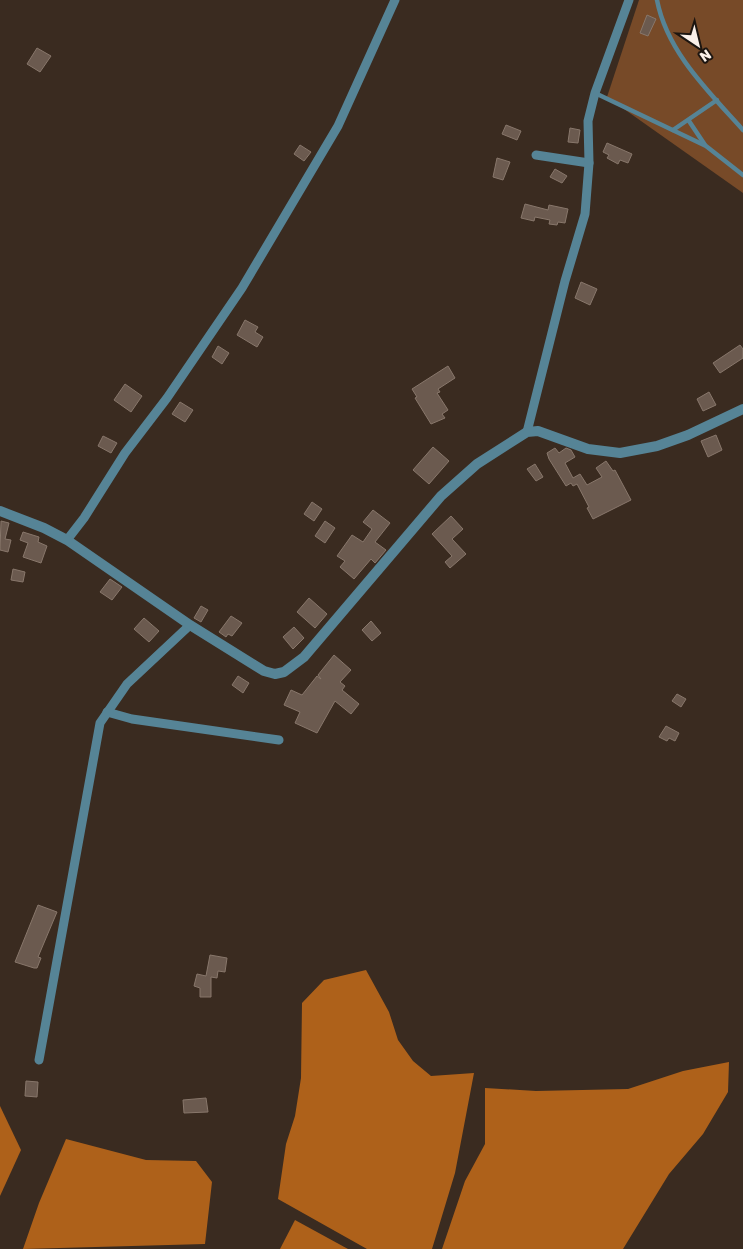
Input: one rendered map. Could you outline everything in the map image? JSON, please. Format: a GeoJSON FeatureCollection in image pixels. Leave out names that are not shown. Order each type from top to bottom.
{"type":"FeatureCollection","features":[{"type":"Feature","properties":{"kind":"street"},"geometry":{"type":"LineString","coordinates":[[67,540],[84,518],[125,453],[167,398],[242,288],[338,126],[394,0]]}},
{"type":"Feature","properties":{"kind":"street"},"geometry":{"type":"LineString","coordinates":[[527,432],[565,280],[585,214],[589,162],[588,121],[595,93],[629,0]]}},
{"type":"Feature","properties":{"kind":"street"},"geometry":{"type":"LineString","coordinates":[[536,156],[589,162]]}},
{"type":"Feature","properties":{"kind":"street"},"geometry":{"type":"LineString","coordinates":[[0,511],[44,528],[67,540],[190,625],[264,671],[274,674],[294,667],[350,605],[441,496],[477,464],[527,432],[538,431],[588,449],[620,453],[639,451],[672,441],[743,409]]}},
{"type":"Feature","properties":{"kind":"street"},"geometry":{"type":"LineString","coordinates":[[39,1060],[100,723],[127,684],[190,625]]}},
{"type":"Feature","properties":{"kind":"street"},"geometry":{"type":"LineString","coordinates":[[107,712],[132,719],[279,740]]}},
{"type":"Feature","properties":{"kind":"lane"},"geometry":{"type":"LineString","coordinates":[[657,0],[660,16],[689,69],[743,130]]}},
{"type":"Feature","properties":{"kind":"lane"},"geometry":{"type":"LineString","coordinates":[[595,93],[706,146],[743,175]]}},
{"type":"Feature","properties":{"kind":"lane"},"geometry":{"type":"LineString","coordinates":[[673,130],[689,121],[716,100]]}},
{"type":"Feature","properties":{"kind":"lane"},"geometry":{"type":"LineString","coordinates":[[689,121],[706,146]]}},
{"type":"Feature","properties":{"kind":"shaded area"},"geometry":{"type":"Polygon","coordinates":[[[639,0],[743,0],[743,193],[607,97],[639,0]]]}},
{"type":"Feature","properties":{"kind":"shaded area"},"geometry":{"type":"Polygon","coordinates":[[[366,970],[389,1012],[398,1040],[413,1061],[431,1076],[474,1073],[455,1173],[432,1249],[367,1249],[278,1199],[286,1144],[295,1116],[301,1078],[302,1003],[324,980],[366,970]]]}},
{"type":"Feature","properties":{"kind":"shaded area"},"geometry":{"type":"Polygon","coordinates":[[[729,1062],[728,1092],[703,1134],[669,1174],[623,1249],[442,1249],[465,1181],[485,1144],[485,1088],[536,1091],[628,1089],[683,1071],[729,1062]]]}},
{"type":"Feature","properties":{"kind":"shaded area"},"geometry":{"type":"Polygon","coordinates":[[[0,1106],[21,1150],[0,1196],[0,1106]]]}},
{"type":"Feature","properties":{"kind":"shaded area"},"geometry":{"type":"Polygon","coordinates":[[[66,1139],[146,1160],[196,1161],[212,1182],[205,1244],[23,1249],[39,1203],[66,1139]]]}},
{"type":"Feature","properties":{"kind":"shaded area"},"geometry":{"type":"Polygon","coordinates":[[[295,1220],[348,1249],[280,1249],[295,1220]]]}},
{"type":"Feature","properties":{"kind":"building"},"geometry":{"type":"Polygon","coordinates":[[[647,15],[656,19],[648,36],[640,33],[647,15]]]}},
{"type":"Feature","properties":{"kind":"building"},"geometry":{"type":"Polygon","coordinates":[[[37,48],[51,56],[40,72],[27,64],[37,48]]]}},
{"type":"Feature","properties":{"kind":"building"},"geometry":{"type":"Polygon","coordinates":[[[506,125],[521,131],[517,140],[502,134],[506,125]]]}},
{"type":"Feature","properties":{"kind":"building"},"geometry":{"type":"Polygon","coordinates":[[[570,128],[580,130],[578,143],[568,142],[570,128]]]}},
{"type":"Feature","properties":{"kind":"building"},"geometry":{"type":"Polygon","coordinates":[[[607,143],[632,154],[628,163],[620,160],[618,164],[607,158],[609,155],[603,152],[607,143]]]}},
{"type":"Feature","properties":{"kind":"building"},"geometry":{"type":"Polygon","coordinates":[[[300,145],[311,152],[304,161],[294,154],[300,145]]]}},
{"type":"Feature","properties":{"kind":"building"},"geometry":{"type":"Polygon","coordinates":[[[497,158],[510,162],[503,180],[493,177],[497,158]]]}},
{"type":"Feature","properties":{"kind":"building"},"geometry":{"type":"Polygon","coordinates":[[[555,169],[567,176],[562,183],[550,177],[555,169]]]}},
{"type":"Feature","properties":{"kind":"building"},"geometry":{"type":"Polygon","coordinates":[[[525,204],[548,210],[549,205],[568,209],[565,223],[558,222],[557,225],[549,224],[550,220],[535,217],[534,221],[521,218],[525,204]]]}},
{"type":"Feature","properties":{"kind":"building"},"geometry":{"type":"Polygon","coordinates":[[[581,282],[597,289],[590,305],[575,298],[581,282]]]}},
{"type":"Feature","properties":{"kind":"building"},"geometry":{"type":"Polygon","coordinates":[[[245,320],[258,327],[255,332],[263,337],[257,347],[237,335],[245,320]]]}},
{"type":"Feature","properties":{"kind":"building"},"geometry":{"type":"Polygon","coordinates":[[[740,345],[743,349],[743,358],[720,373],[713,363],[740,345]]]}},
{"type":"Feature","properties":{"kind":"building"},"geometry":{"type":"Polygon","coordinates":[[[218,346],[229,353],[222,364],[212,357],[218,346]]]}},
{"type":"Feature","properties":{"kind":"building"},"geometry":{"type":"Polygon","coordinates":[[[448,366],[455,378],[438,389],[440,392],[437,393],[448,410],[442,414],[445,418],[431,424],[415,398],[417,397],[412,389],[448,366]]]}},
{"type":"Feature","properties":{"kind":"building"},"geometry":{"type":"Polygon","coordinates":[[[125,384],[142,396],[131,412],[114,400],[125,384]]]}},
{"type":"Feature","properties":{"kind":"building"},"geometry":{"type":"Polygon","coordinates":[[[709,392],[716,405],[703,411],[697,399],[709,392]]]}},
{"type":"Feature","properties":{"kind":"building"},"geometry":{"type":"Polygon","coordinates":[[[180,402],[193,410],[185,422],[172,414],[180,402]]]}},
{"type":"Feature","properties":{"kind":"building"},"geometry":{"type":"Polygon","coordinates":[[[716,435],[722,450],[708,457],[701,441],[716,435]]]}},
{"type":"Feature","properties":{"kind":"building"},"geometry":{"type":"Polygon","coordinates":[[[103,436],[117,443],[111,453],[98,446],[103,436]]]}},
{"type":"Feature","properties":{"kind":"building"},"geometry":{"type":"Polygon","coordinates":[[[433,447],[449,461],[429,484],[413,470],[433,447]]]}},
{"type":"Feature","properties":{"kind":"building"},"geometry":{"type":"Polygon","coordinates":[[[555,448],[559,453],[566,448],[571,450],[575,457],[565,463],[573,478],[580,474],[587,485],[602,477],[596,468],[606,461],[613,471],[615,470],[631,500],[593,519],[577,484],[573,486],[571,483],[566,486],[549,459],[547,453],[555,448]]]}},
{"type":"Feature","properties":{"kind":"building"},"geometry":{"type":"Polygon","coordinates":[[[535,464],[543,477],[536,481],[527,469],[535,464]]]}},
{"type":"Feature","properties":{"kind":"building"},"geometry":{"type":"Polygon","coordinates":[[[312,502],[322,509],[314,521],[304,514],[312,502]]]}},
{"type":"Feature","properties":{"kind":"building"},"geometry":{"type":"Polygon","coordinates":[[[373,510],[390,523],[375,542],[386,550],[375,563],[371,559],[354,579],[340,567],[345,561],[337,556],[352,535],[363,542],[372,529],[363,522],[373,510]]]}},
{"type":"Feature","properties":{"kind":"building"},"geometry":{"type":"Polygon","coordinates":[[[451,516],[463,529],[452,539],[466,554],[450,568],[445,562],[452,556],[432,534],[451,516]]]}},
{"type":"Feature","properties":{"kind":"building"},"geometry":{"type":"Polygon","coordinates":[[[1,521],[9,523],[5,539],[11,540],[8,552],[0,550],[1,521]]]}},
{"type":"Feature","properties":{"kind":"building"},"geometry":{"type":"Polygon","coordinates":[[[325,521],[335,528],[325,543],[315,536],[325,521]]]}},
{"type":"Feature","properties":{"kind":"building"},"geometry":{"type":"Polygon","coordinates":[[[23,532],[39,537],[38,542],[47,546],[41,563],[23,557],[28,543],[20,540],[23,532]]]}},
{"type":"Feature","properties":{"kind":"building"},"geometry":{"type":"Polygon","coordinates":[[[13,569],[25,572],[23,582],[11,580],[13,569]]]}},
{"type":"Feature","properties":{"kind":"building"},"geometry":{"type":"Polygon","coordinates":[[[110,579],[122,587],[112,600],[100,592],[110,579]]]}},
{"type":"Feature","properties":{"kind":"building"},"geometry":{"type":"Polygon","coordinates":[[[309,598],[327,614],[315,628],[297,612],[309,598]]]}},
{"type":"Feature","properties":{"kind":"building"},"geometry":{"type":"Polygon","coordinates":[[[201,606],[208,610],[201,622],[194,618],[201,606]]]}},
{"type":"Feature","properties":{"kind":"building"},"geometry":{"type":"Polygon","coordinates":[[[231,616],[242,623],[232,636],[228,634],[226,637],[219,632],[231,616]]]}},
{"type":"Feature","properties":{"kind":"building"},"geometry":{"type":"Polygon","coordinates":[[[144,618],[159,631],[149,642],[134,629],[144,618]]]}},
{"type":"Feature","properties":{"kind":"building"},"geometry":{"type":"Polygon","coordinates":[[[371,621],[381,633],[372,641],[362,630],[371,621]]]}},
{"type":"Feature","properties":{"kind":"building"},"geometry":{"type":"Polygon","coordinates":[[[294,627],[304,638],[293,649],[283,637],[294,627]]]}},
{"type":"Feature","properties":{"kind":"building"},"geometry":{"type":"Polygon","coordinates":[[[334,655],[351,670],[340,682],[345,686],[342,690],[359,704],[351,714],[335,701],[317,733],[295,723],[300,712],[284,705],[291,690],[302,695],[317,676],[321,679],[318,675],[334,655]]]}},
{"type":"Feature","properties":{"kind":"building"},"geometry":{"type":"Polygon","coordinates":[[[238,676],[249,683],[243,693],[232,685],[238,676]]]}},
{"type":"Feature","properties":{"kind":"building"},"geometry":{"type":"Polygon","coordinates":[[[677,694],[686,699],[681,707],[672,701],[677,694]]]}},
{"type":"Feature","properties":{"kind":"building"},"geometry":{"type":"Polygon","coordinates":[[[666,726],[679,733],[675,741],[669,738],[667,741],[659,737],[666,726]]]}},
{"type":"Feature","properties":{"kind":"building"},"geometry":{"type":"Polygon","coordinates":[[[38,905],[57,912],[38,957],[41,958],[37,968],[34,968],[15,962],[38,905]]]}},
{"type":"Feature","properties":{"kind":"building"},"geometry":{"type":"Polygon","coordinates":[[[210,955],[227,958],[225,972],[218,971],[217,978],[211,977],[211,997],[200,997],[200,988],[194,986],[197,974],[206,976],[210,955]]]}},
{"type":"Feature","properties":{"kind":"building"},"geometry":{"type":"Polygon","coordinates":[[[26,1081],[38,1082],[37,1097],[25,1096],[26,1081]]]}},
{"type":"Feature","properties":{"kind":"building"},"geometry":{"type":"Polygon","coordinates":[[[206,1098],[208,1112],[184,1113],[183,1100],[206,1098]]]}}]}
